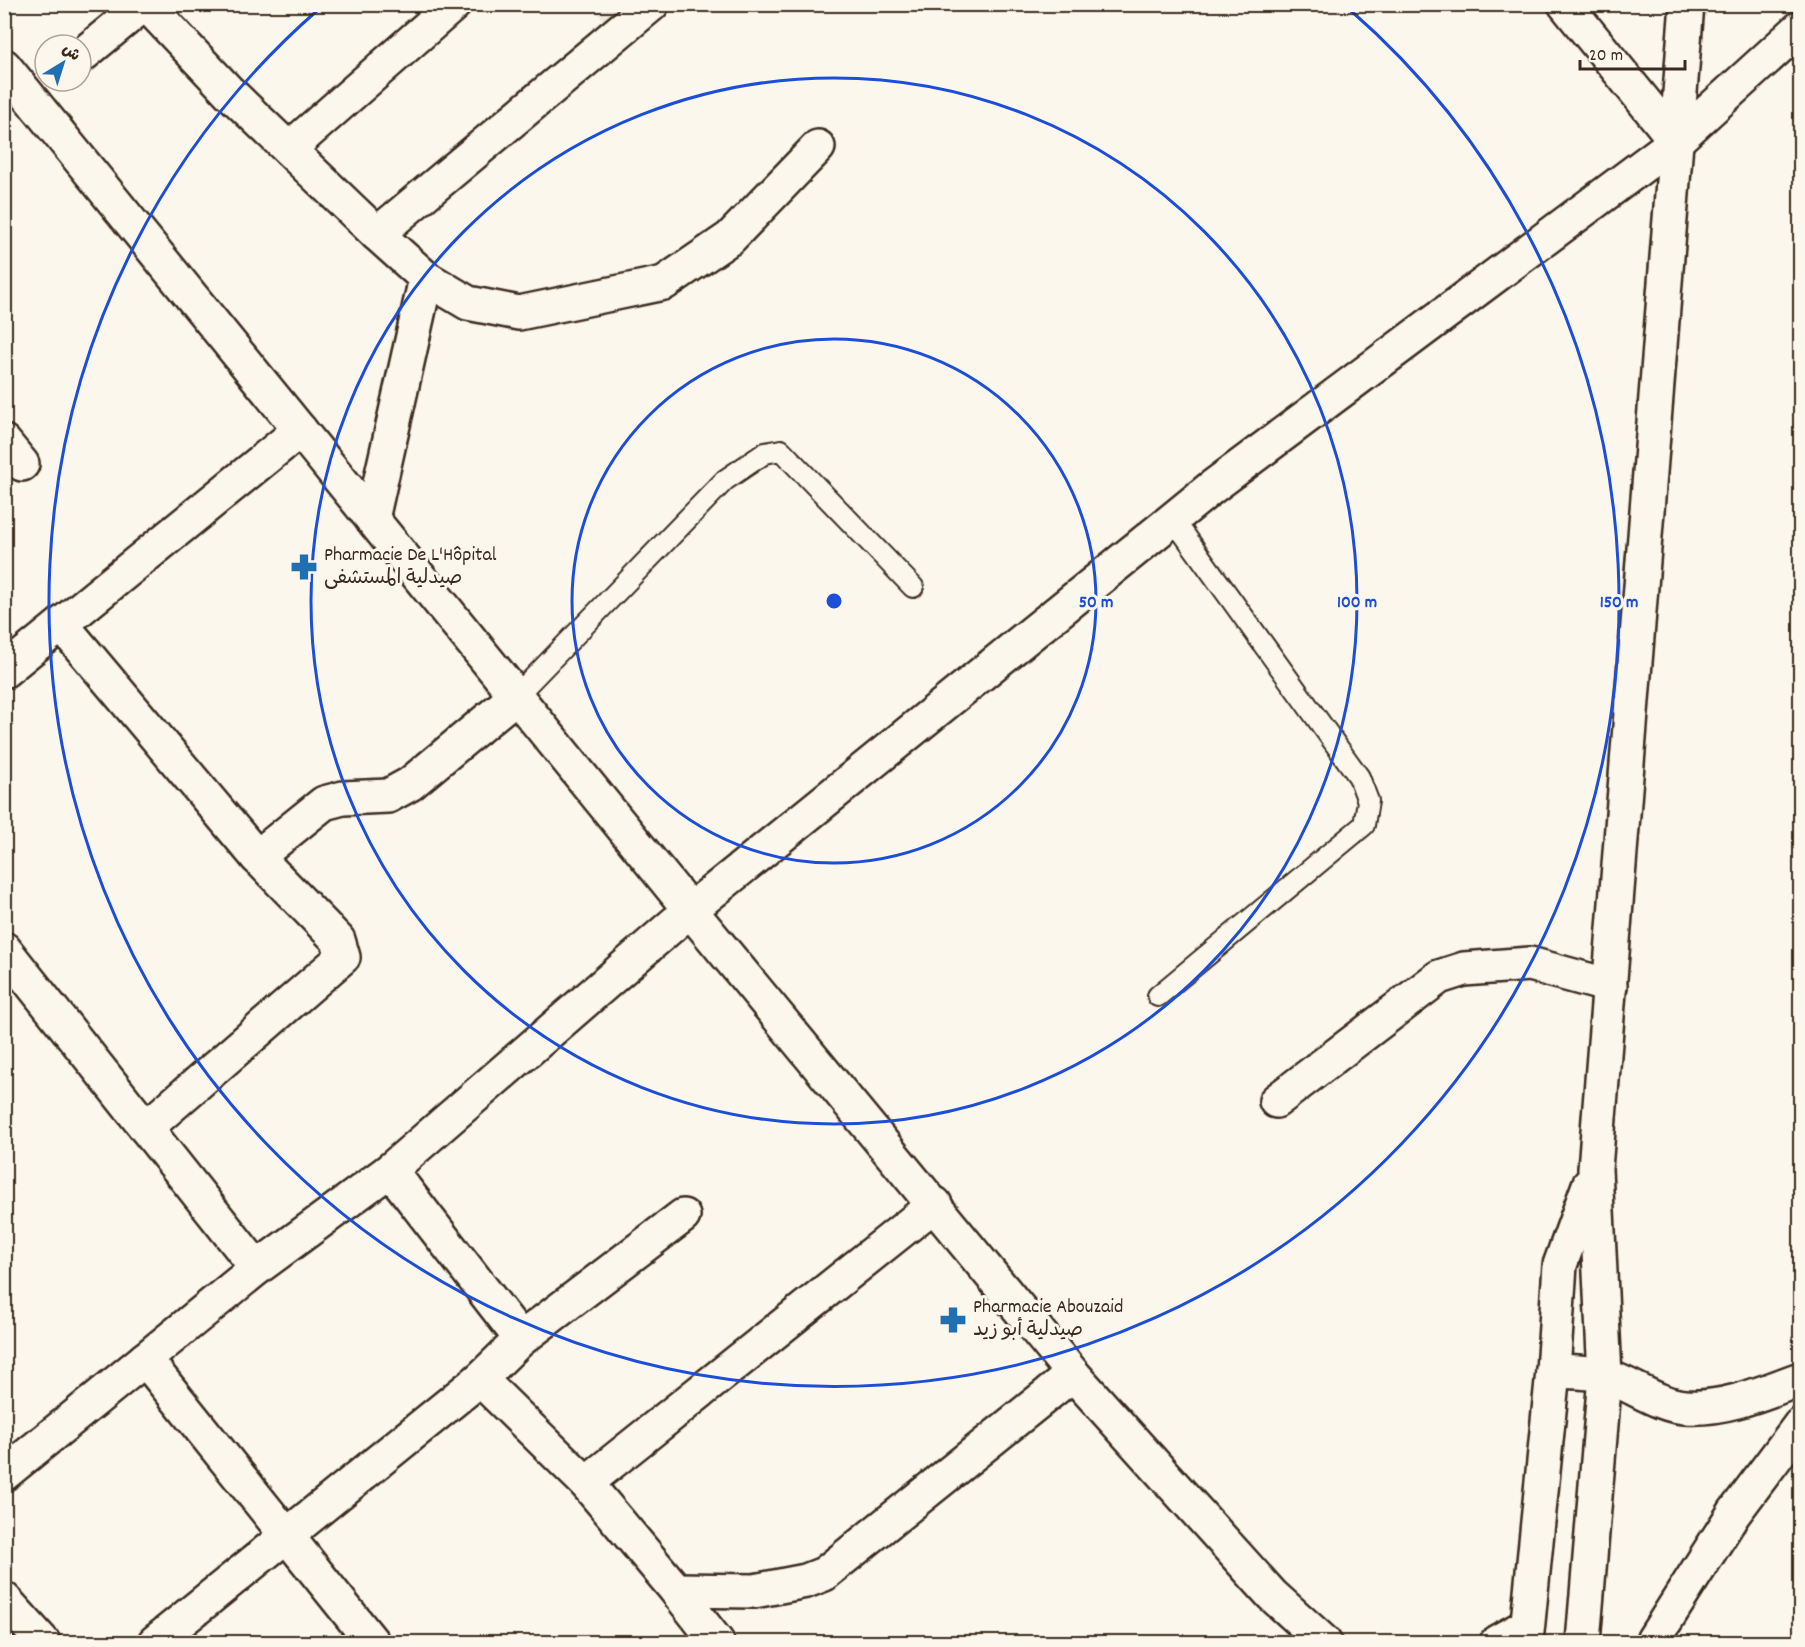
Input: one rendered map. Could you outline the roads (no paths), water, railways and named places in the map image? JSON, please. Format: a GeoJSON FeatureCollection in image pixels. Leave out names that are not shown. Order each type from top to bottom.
{"type":"FeatureCollection","features":[{"type":"Feature","properties":{"kind":"street"},"geometry":{"type":"LineString","coordinates":[[93,46],[145,4],[229,92],[426,278],[468,303],[519,313],[664,283],[730,238],[818,147]]}},
{"type":"Feature","properties":{"kind":"street"},"geometry":{"type":"LineString","coordinates":[[289,149],[454,4]]}},
{"type":"Feature","properties":{"kind":"street"},"geometry":{"type":"LineString","coordinates":[[377,234],[652,4]]}},
{"type":"Feature","properties":{"kind":"street"},"geometry":{"type":"LineString","coordinates":[[1565,4],[1676,141]]}},
{"type":"Feature","properties":{"kind":"street"},"geometry":{"type":"LineString","coordinates":[[1583,1642],[1605,1376],[1595,1169],[1687,4]]}},
{"type":"Feature","properties":{"kind":"street"},"geometry":{"type":"LineString","coordinates":[[9,1462],[145,1359],[257,1268],[390,1170],[690,910],[1211,488],[1676,141],[1800,28]]}},
{"type":"Feature","properties":{"kind":"street"},"geometry":{"type":"LineString","coordinates":[[4,66],[33,85]]}},
{"type":"Feature","properties":{"kind":"street"},"geometry":{"type":"LineString","coordinates":[[43,93],[300,430],[515,697],[1073,1374],[1272,1595],[1324,1642]]}},
{"type":"Feature","properties":{"kind":"street"},"geometry":{"type":"LineString","coordinates":[[372,519],[426,278]]}},
{"type":"Feature","properties":{"kind":"street"},"geometry":{"type":"LineString","coordinates":[[4,671],[300,430]]}},
{"type":"Feature","properties":{"kind":"street"},"geometry":{"type":"LineString","coordinates":[[63,625],[256,857],[338,940],[343,957],[146,1128]]}},
{"type":"Feature","properties":{"kind":"street"},"geometry":{"type":"LineString","coordinates":[[256,857],[324,803],[343,798],[388,796],[410,784],[515,697]]}},
{"type":"Feature","properties":{"kind":"street"},"geometry":{"type":"LineString","coordinates":[[4,949],[257,1268]]}},
{"type":"Feature","properties":{"kind":"street"},"geometry":{"type":"LineString","coordinates":[[1276,1101],[1439,977],[1464,969],[1530,964],[1610,986]]}},
{"type":"Feature","properties":{"kind":"street"},"geometry":{"type":"LineString","coordinates":[[1497,1642],[1526,1634],[1553,1371],[1560,1265],[1595,1169]]}},
{"type":"Feature","properties":{"kind":"street"},"geometry":{"type":"LineString","coordinates":[[390,1170],[521,1339]]}},
{"type":"Feature","properties":{"kind":"street"},"geometry":{"type":"LineString","coordinates":[[586,1483],[935,1204]]}},
{"type":"Feature","properties":{"kind":"street"},"geometry":{"type":"LineString","coordinates":[[155,1642],[480,1379],[521,1339],[683,1216]]}},
{"type":"Feature","properties":{"kind":"street"},"geometry":{"type":"LineString","coordinates":[[145,1359],[372,1642]]}},
{"type":"Feature","properties":{"kind":"street"},"geometry":{"type":"LineString","coordinates":[[1553,1371],[1605,1376],[1658,1399],[1684,1407],[1714,1405],[1747,1398],[1800,1379]]}},
{"type":"Feature","properties":{"kind":"street"},"geometry":{"type":"LineString","coordinates":[[676,1590],[754,1591],[806,1581],[824,1574],[1073,1374]]}},
{"type":"Feature","properties":{"kind":"street"},"geometry":{"type":"LineString","coordinates":[[480,1379],[586,1483],[717,1642]]}},
{"type":"Feature","properties":{"kind":"street"},"geometry":{"type":"LineString","coordinates":[[1652,1642],[1734,1513],[1800,1425]]}},
{"type":"Feature","properties":{"kind":"street"},"geometry":{"type":"LineString","coordinates":[[1272,1595],[1296,1642]]}},
{"type":"Feature","properties":{"kind":"street"},"geometry":{"type":"LineString","coordinates":[[4,1599],[43,1642]]}},
{"type":"Feature","properties":{"kind":"lane"},"geometry":{"type":"LineString","coordinates":[[515,697],[724,480],[765,453],[781,450],[913,587]]}},
{"type":"Feature","properties":{"kind":"lane"},"geometry":{"type":"LineString","coordinates":[[1158,996],[1364,825],[1368,801],[1359,777],[1173,519]]}},
{"type":"Feature","properties":{"kind":"place","name":"Pharmacie De L'Hôpital صيدلية المستشفى"},"geometry":{"type":"Point","coordinates":[304,567]}},
{"type":"Feature","properties":{"kind":"place","name":"Pharmacie Abouzaid صيدلية أبو زيد"},"geometry":{"type":"Point","coordinates":[953,1320]}}]}
